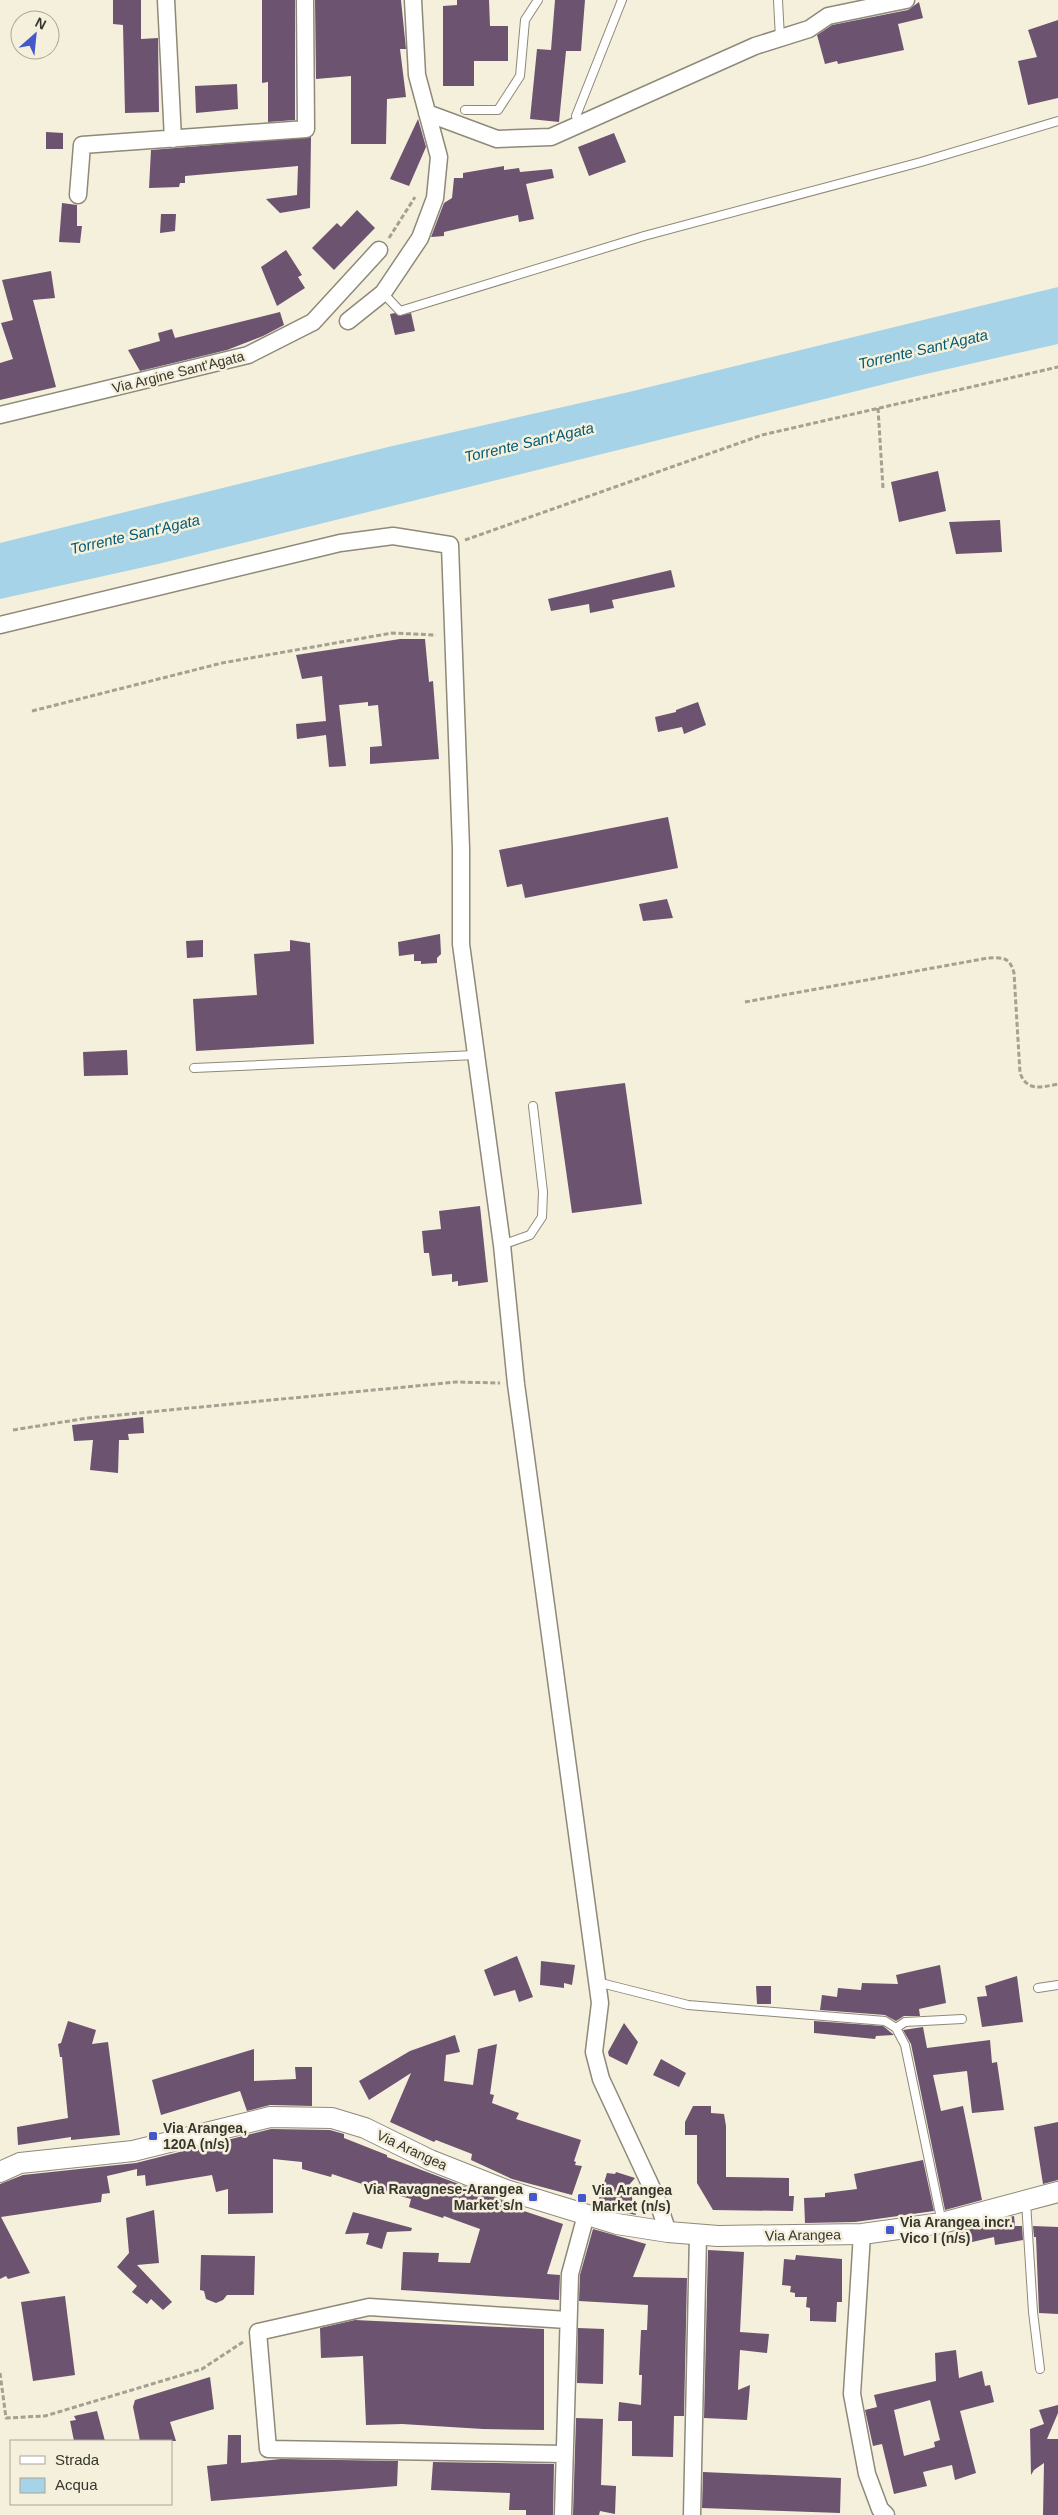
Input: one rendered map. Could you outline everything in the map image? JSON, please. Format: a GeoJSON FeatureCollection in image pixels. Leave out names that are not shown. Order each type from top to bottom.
{"type":"FeatureCollection","features":[{"type":"Feature","properties":{"kind":"street"},"geometry":{"type":"LineString","coordinates":[[166,0],[173,139]]}},
{"type":"Feature","properties":{"kind":"street"},"geometry":{"type":"LineString","coordinates":[[78,195],[82,145],[306,129],[305,0]]}},
{"type":"Feature","properties":{"kind":"street"},"geometry":{"type":"LineString","coordinates":[[348,321],[383,293],[420,238],[435,198],[439,157],[417,75],[413,0]]}},
{"type":"Feature","properties":{"kind":"street"},"geometry":{"type":"LineString","coordinates":[[427,113],[497,139],[551,137],[755,46],[809,29],[828,16],[906,0]]}},
{"type":"Feature","properties":{"kind":"street","name":"Via Argine Sant'Agata"},"geometry":{"type":"LineString","coordinates":[[0,415],[248,356],[313,322],[379,250]]}},
{"type":"Feature","properties":{"kind":"street"},"geometry":{"type":"LineString","coordinates":[[0,625],[340,543],[393,536],[450,545],[461,848],[461,944],[502,1245],[516,1384],[595,1981],[600,2003],[594,2052],[600,2079],[656,2196],[668,2232]]}},
{"type":"Feature","properties":{"kind":"street","name":"Via Arangea"},"geometry":{"type":"LineString","coordinates":[[0,2172],[20,2163],[133,2151],[270,2117],[332,2118],[365,2128],[430,2160],[506,2190],[617,2224],[668,2232],[698,2235],[862,2234],[942,2223],[1058,2192]]}},
{"type":"Feature","properties":{"kind":"street"},"geometry":{"type":"LineString","coordinates":[[564,2515],[567,2320],[570,2274],[586,2215]]}},
{"type":"Feature","properties":{"kind":"street"},"geometry":{"type":"LineString","coordinates":[[862,2234],[852,2394],[867,2474],[880,2513]]}},
{"type":"Feature","properties":{"kind":"street"},"geometry":{"type":"LineString","coordinates":[[692,2515],[698,2235]]}},
{"type":"Feature","properties":{"kind":"street"},"geometry":{"type":"LineString","coordinates":[[564,2454],[268,2449],[258,2332],[369,2307],[567,2320]]}},
{"type":"Feature","properties":{"kind":"lane"},"geometry":{"type":"LineString","coordinates":[[465,110],[498,110],[520,76],[525,20],[538,0]]}},
{"type":"Feature","properties":{"kind":"lane"},"geometry":{"type":"LineString","coordinates":[[576,116],[622,0]]}},
{"type":"Feature","properties":{"kind":"lane"},"geometry":{"type":"LineString","coordinates":[[778,0],[780,38]]}},
{"type":"Feature","properties":{"kind":"lane"},"geometry":{"type":"LineString","coordinates":[[383,293],[400,311],[644,236],[921,162],[1058,122]]}},
{"type":"Feature","properties":{"kind":"lane"},"geometry":{"type":"LineString","coordinates":[[194,1068],[475,1055]]}},
{"type":"Feature","properties":{"kind":"lane"},"geometry":{"type":"LineString","coordinates":[[502,1245],[530,1235],[542,1217],[542,1192],[533,1106]]}},
{"type":"Feature","properties":{"kind":"lane"},"geometry":{"type":"LineString","coordinates":[[595,1981],[688,2005],[885,2021],[896,2028],[905,2045],[942,2223]]}},
{"type":"Feature","properties":{"kind":"lane"},"geometry":{"type":"LineString","coordinates":[[1038,1988],[1058,1985]]}},
{"type":"Feature","properties":{"kind":"lane"},"geometry":{"type":"LineString","coordinates":[[896,2028],[905,2022],[962,2019]]}},
{"type":"Feature","properties":{"kind":"lane"},"geometry":{"type":"LineString","coordinates":[[1026,2200],[1033,2312],[1040,2369]]}},
{"type":"Feature","properties":{"kind":"path"},"geometry":{"type":"LineString","coordinates":[[379,250],[404,218],[420,190]]}},
{"type":"Feature","properties":{"kind":"path"},"geometry":{"type":"LineString","coordinates":[[450,545],[762,435],[1058,367]]}},
{"type":"Feature","properties":{"kind":"path"},"geometry":{"type":"LineString","coordinates":[[878,408],[883,488]]}},
{"type":"Feature","properties":{"kind":"path"},"geometry":{"type":"LineString","coordinates":[[32,711],[231,662],[392,633],[452,636]]}},
{"type":"Feature","properties":{"kind":"path"},"geometry":{"type":"LineString","coordinates":[[745,1002],[979,959],[1004,958],[1011,962],[1014,973],[1022,1080],[1028,1085],[1037,1088],[1058,1084]]}},
{"type":"Feature","properties":{"kind":"path"},"geometry":{"type":"LineString","coordinates":[[13,1430],[88,1418],[456,1382],[516,1384]]}},
{"type":"Feature","properties":{"kind":"path"},"geometry":{"type":"LineString","coordinates":[[0,2373],[6,2418],[45,2416],[202,2369],[258,2332]]}},
{"type":"Feature","properties":{"kind":"water","name":"Torrente Sant'Agata"},"geometry":{"type":"Polygon","coordinates":[[[1058,287],[1058,344],[913,377],[158,564],[0,599],[0,543],[388,447],[629,392],[1058,287]]]}},
{"type":"Feature","properties":{"kind":"building"},"geometry":{"type":"Polygon","coordinates":[[[113,0],[141,0],[141,39],[158,38],[159,112],[125,113],[123,25],[113,24],[113,0]]]}},
{"type":"Feature","properties":{"kind":"building"},"geometry":{"type":"Polygon","coordinates":[[[262,0],[295,0],[295,120],[268,122],[268,82],[262,83],[262,0]]]}},
{"type":"Feature","properties":{"kind":"building"},"geometry":{"type":"Polygon","coordinates":[[[315,0],[401,0],[406,49],[400,49],[406,97],[387,99],[386,144],[351,144],[351,76],[316,79],[315,0]]]}},
{"type":"Feature","properties":{"kind":"building"},"geometry":{"type":"Polygon","coordinates":[[[457,0],[489,0],[490,26],[508,26],[508,61],[474,61],[474,86],[443,86],[443,6],[457,5],[457,0]]]}},
{"type":"Feature","properties":{"kind":"building"},"geometry":{"type":"Polygon","coordinates":[[[555,0],[585,0],[581,51],[566,51],[559,122],[530,119],[537,49],[551,50],[555,0]]]}},
{"type":"Feature","properties":{"kind":"building"},"geometry":{"type":"Polygon","coordinates":[[[919,2],[923,18],[898,24],[904,50],[838,64],[837,61],[825,64],[817,35],[832,25],[908,10],[919,2]]]}},
{"type":"Feature","properties":{"kind":"building"},"geometry":{"type":"Polygon","coordinates":[[[1058,20],[1058,98],[1028,105],[1018,61],[1037,57],[1028,30],[1058,20]]]}},
{"type":"Feature","properties":{"kind":"building"},"geometry":{"type":"Polygon","coordinates":[[[237,84],[238,109],[196,113],[195,86],[237,84]]]}},
{"type":"Feature","properties":{"kind":"building"},"geometry":{"type":"Polygon","coordinates":[[[418,119],[426,147],[409,186],[390,179],[418,119]]]}},
{"type":"Feature","properties":{"kind":"building"},"geometry":{"type":"Polygon","coordinates":[[[46,132],[63,133],[63,149],[46,149],[46,132]]]}},
{"type":"Feature","properties":{"kind":"building"},"geometry":{"type":"Polygon","coordinates":[[[614,133],[626,162],[589,176],[578,147],[614,133]]]}},
{"type":"Feature","properties":{"kind":"building"},"geometry":{"type":"Polygon","coordinates":[[[311,137],[310,208],[280,213],[266,199],[297,195],[298,166],[185,176],[185,183],[180,183],[179,187],[149,188],[151,150],[311,137]]]}},
{"type":"Feature","properties":{"kind":"building"},"geometry":{"type":"Polygon","coordinates":[[[504,166],[504,170],[519,168],[520,172],[552,169],[554,178],[526,184],[534,219],[519,222],[518,215],[444,232],[444,236],[431,237],[444,203],[452,198],[454,178],[463,178],[463,173],[504,166]]]}},
{"type":"Feature","properties":{"kind":"building"},"geometry":{"type":"Polygon","coordinates":[[[62,203],[77,205],[77,226],[82,226],[80,243],[59,242],[62,203]]]}},
{"type":"Feature","properties":{"kind":"building"},"geometry":{"type":"Polygon","coordinates":[[[357,210],[375,228],[334,270],[312,248],[337,223],[341,227],[357,210]]]}},
{"type":"Feature","properties":{"kind":"building"},"geometry":{"type":"Polygon","coordinates":[[[161,214],[176,214],[175,231],[160,233],[161,214]]]}},
{"type":"Feature","properties":{"kind":"building"},"geometry":{"type":"Polygon","coordinates":[[[286,250],[302,275],[298,277],[305,288],[277,306],[261,267],[286,250]]]}},
{"type":"Feature","properties":{"kind":"building"},"geometry":{"type":"Polygon","coordinates":[[[51,271],[55,298],[33,300],[56,387],[0,400],[0,363],[13,359],[1,323],[13,320],[2,280],[51,271]]]}},
{"type":"Feature","properties":{"kind":"building"},"geometry":{"type":"Polygon","coordinates":[[[280,312],[284,325],[263,336],[227,350],[140,371],[128,350],[160,341],[158,333],[172,329],[175,338],[280,312]]]}},
{"type":"Feature","properties":{"kind":"building"},"geometry":{"type":"Polygon","coordinates":[[[395,313],[399,316],[411,313],[415,331],[395,335],[390,314],[395,313]]]}},
{"type":"Feature","properties":{"kind":"building"},"geometry":{"type":"Polygon","coordinates":[[[938,471],[946,511],[899,522],[891,482],[938,471]]]}},
{"type":"Feature","properties":{"kind":"building"},"geometry":{"type":"Polygon","coordinates":[[[1000,520],[1002,552],[956,554],[949,522],[1000,520]]]}},
{"type":"Feature","properties":{"kind":"building"},"geometry":{"type":"Polygon","coordinates":[[[671,570],[675,587],[612,600],[614,608],[590,613],[589,604],[551,611],[548,599],[671,570]]]}},
{"type":"Feature","properties":{"kind":"building"},"geometry":{"type":"Polygon","coordinates":[[[400,639],[425,639],[429,682],[433,681],[439,759],[370,764],[370,747],[382,746],[378,705],[368,706],[368,702],[339,705],[346,766],[329,767],[326,735],[297,739],[296,724],[326,721],[322,676],[302,679],[296,655],[400,639]]]}},
{"type":"Feature","properties":{"kind":"building"},"geometry":{"type":"Polygon","coordinates":[[[698,702],[706,725],[684,734],[682,727],[658,732],[655,717],[676,712],[676,710],[698,702]]]}},
{"type":"Feature","properties":{"kind":"building"},"geometry":{"type":"Polygon","coordinates":[[[668,817],[678,868],[525,898],[522,884],[507,887],[499,850],[668,817]]]}},
{"type":"Feature","properties":{"kind":"building"},"geometry":{"type":"Polygon","coordinates":[[[667,899],[673,918],[643,921],[639,904],[667,899]]]}},
{"type":"Feature","properties":{"kind":"building"},"geometry":{"type":"Polygon","coordinates":[[[440,934],[441,954],[437,958],[437,963],[421,964],[421,961],[414,961],[414,954],[399,956],[398,942],[440,934]]]}},
{"type":"Feature","properties":{"kind":"building"},"geometry":{"type":"Polygon","coordinates":[[[203,940],[203,957],[187,958],[186,941],[203,940]]]}},
{"type":"Feature","properties":{"kind":"building"},"geometry":{"type":"Polygon","coordinates":[[[290,940],[310,943],[314,1044],[196,1051],[193,999],[257,995],[254,954],[290,951],[290,940]]]}},
{"type":"Feature","properties":{"kind":"building"},"geometry":{"type":"Polygon","coordinates":[[[127,1050],[128,1075],[84,1076],[83,1052],[127,1050]]]}},
{"type":"Feature","properties":{"kind":"building"},"geometry":{"type":"Polygon","coordinates":[[[625,1083],[642,1204],[572,1213],[555,1092],[625,1083]]]}},
{"type":"Feature","properties":{"kind":"building"},"geometry":{"type":"Polygon","coordinates":[[[480,1206],[488,1282],[458,1286],[458,1281],[452,1282],[452,1274],[432,1276],[429,1253],[424,1253],[422,1231],[441,1229],[439,1211],[480,1206]]]}},
{"type":"Feature","properties":{"kind":"building"},"geometry":{"type":"Polygon","coordinates":[[[143,1417],[144,1433],[128,1434],[129,1440],[119,1440],[118,1473],[90,1470],[93,1440],[74,1441],[72,1425],[143,1417]]]}},
{"type":"Feature","properties":{"kind":"building"},"geometry":{"type":"Polygon","coordinates":[[[517,1956],[533,1997],[519,2002],[515,1990],[494,1996],[484,1970],[517,1956]]]}},
{"type":"Feature","properties":{"kind":"building"},"geometry":{"type":"Polygon","coordinates":[[[541,1961],[575,1965],[572,1985],[564,1983],[564,1988],[540,1985],[541,1961]]]}},
{"type":"Feature","properties":{"kind":"building"},"geometry":{"type":"Polygon","coordinates":[[[940,1965],[946,2003],[919,2009],[920,2016],[904,2016],[896,2021],[885,2015],[820,2010],[822,1995],[837,1997],[838,1988],[861,1990],[862,1983],[898,1984],[896,1975],[940,1965]]]}},
{"type":"Feature","properties":{"kind":"building"},"geometry":{"type":"Polygon","coordinates":[[[1017,1976],[1023,2022],[982,2027],[977,1997],[987,1996],[985,1986],[1017,1976]]]}},
{"type":"Feature","properties":{"kind":"building"},"geometry":{"type":"Polygon","coordinates":[[[756,1986],[771,1986],[771,2004],[757,2004],[756,1986]]]}},
{"type":"Feature","properties":{"kind":"building"},"geometry":{"type":"Polygon","coordinates":[[[68,2021],[96,2030],[92,2044],[108,2042],[120,2135],[71,2140],[71,2137],[18,2145],[17,2127],[68,2118],[62,2057],[60,2057],[58,2044],[61,2043],[68,2021]]]}},
{"type":"Feature","properties":{"kind":"building"},"geometry":{"type":"Polygon","coordinates":[[[814,2021],[883,2026],[894,2035],[876,2036],[875,2039],[814,2033],[814,2021]]]}},
{"type":"Feature","properties":{"kind":"building"},"geometry":{"type":"Polygon","coordinates":[[[624,2023],[638,2042],[627,2065],[609,2056],[608,2052],[624,2023]]]}},
{"type":"Feature","properties":{"kind":"building"},"geometry":{"type":"Polygon","coordinates":[[[923,2027],[927,2048],[990,2040],[992,2063],[997,2062],[1004,2110],[972,2113],[967,2071],[933,2075],[941,2111],[963,2106],[982,2200],[945,2210],[911,2044],[903,2030],[923,2027]]]}},
{"type":"Feature","properties":{"kind":"building"},"geometry":{"type":"Polygon","coordinates":[[[455,2035],[460,2052],[446,2055],[444,2081],[473,2085],[478,2049],[497,2044],[490,2094],[494,2095],[492,2103],[519,2113],[516,2119],[581,2140],[574,2161],[576,2162],[575,2165],[582,2166],[572,2195],[512,2179],[471,2160],[472,2154],[436,2140],[434,2142],[390,2122],[411,2073],[369,2100],[359,2081],[410,2051],[455,2035]]]}},
{"type":"Feature","properties":{"kind":"building"},"geometry":{"type":"Polygon","coordinates":[[[254,2049],[254,2081],[296,2079],[295,2067],[312,2067],[312,2106],[270,2105],[247,2111],[240,2091],[161,2115],[152,2080],[254,2049]]]}},
{"type":"Feature","properties":{"kind":"building"},"geometry":{"type":"Polygon","coordinates":[[[661,2059],[686,2073],[679,2087],[653,2075],[661,2059]]]}},
{"type":"Feature","properties":{"kind":"building"},"geometry":{"type":"Polygon","coordinates":[[[693,2106],[711,2106],[711,2113],[724,2114],[726,2126],[726,2177],[789,2178],[789,2196],[794,2196],[793,2211],[713,2210],[697,2183],[697,2135],[685,2135],[685,2122],[693,2106]]]}},
{"type":"Feature","properties":{"kind":"building"},"geometry":{"type":"Polygon","coordinates":[[[1058,2122],[1058,2180],[1043,2184],[1034,2127],[1058,2122]]]}},
{"type":"Feature","properties":{"kind":"building"},"geometry":{"type":"Polygon","coordinates":[[[271,2129],[330,2130],[344,2134],[344,2138],[387,2155],[387,2157],[515,2205],[515,2208],[563,2224],[547,2274],[560,2275],[559,2300],[401,2290],[403,2252],[439,2253],[438,2262],[470,2263],[480,2229],[444,2216],[443,2218],[409,2207],[411,2199],[361,2185],[332,2174],[331,2177],[302,2169],[302,2162],[273,2159],[273,2213],[228,2214],[228,2189],[216,2192],[212,2175],[146,2186],[145,2175],[137,2176],[137,2169],[107,2176],[110,2193],[102,2194],[101,2202],[1,2217],[30,2273],[8,2279],[6,2276],[0,2279],[0,2184],[23,2175],[136,2163],[271,2129]]]}},
{"type":"Feature","properties":{"kind":"building"},"geometry":{"type":"Polygon","coordinates":[[[923,2160],[934,2211],[855,2222],[805,2223],[804,2198],[825,2197],[825,2193],[857,2189],[854,2174],[923,2160]]]}},
{"type":"Feature","properties":{"kind":"building"},"geometry":{"type":"Polygon","coordinates":[[[616,2172],[635,2178],[629,2185],[636,2215],[611,2210],[615,2207],[598,2202],[607,2173],[615,2174],[616,2172]]]}},
{"type":"Feature","properties":{"kind":"building"},"geometry":{"type":"Polygon","coordinates":[[[154,2210],[159,2263],[137,2265],[172,2302],[163,2310],[151,2299],[147,2304],[132,2292],[137,2286],[117,2267],[129,2253],[126,2218],[154,2210]]]}},
{"type":"Feature","properties":{"kind":"building"},"geometry":{"type":"Polygon","coordinates":[[[353,2212],[412,2228],[411,2231],[387,2232],[382,2249],[366,2244],[369,2233],[345,2234],[353,2212]]]}},
{"type":"Feature","properties":{"kind":"building"},"geometry":{"type":"Polygon","coordinates":[[[1014,2216],[1015,2226],[1022,2226],[1023,2240],[995,2245],[994,2237],[959,2245],[957,2231],[1014,2216]]]}},
{"type":"Feature","properties":{"kind":"building"},"geometry":{"type":"Polygon","coordinates":[[[1033,2226],[1058,2227],[1058,2314],[1039,2313],[1036,2237],[1034,2237],[1033,2226]]]}},
{"type":"Feature","properties":{"kind":"building"},"geometry":{"type":"Polygon","coordinates":[[[593,2229],[646,2244],[633,2277],[687,2278],[684,2416],[674,2416],[673,2457],[632,2456],[632,2421],[618,2421],[619,2402],[641,2405],[642,2375],[639,2375],[641,2330],[647,2330],[648,2305],[579,2301],[580,2275],[593,2229]]]}},
{"type":"Feature","properties":{"kind":"building"},"geometry":{"type":"Polygon","coordinates":[[[708,2250],[744,2252],[740,2332],[769,2334],[767,2353],[740,2350],[738,2390],[750,2385],[747,2420],[704,2418],[708,2250]]]}},
{"type":"Feature","properties":{"kind":"building"},"geometry":{"type":"Polygon","coordinates":[[[201,2255],[255,2256],[254,2295],[227,2295],[223,2300],[216,2303],[206,2299],[204,2291],[200,2290],[201,2255]]]}},
{"type":"Feature","properties":{"kind":"building"},"geometry":{"type":"Polygon","coordinates":[[[796,2255],[842,2259],[842,2302],[837,2302],[836,2322],[810,2321],[810,2308],[806,2307],[807,2297],[795,2297],[795,2293],[790,2292],[791,2286],[782,2285],[784,2259],[795,2260],[796,2255]]]}},
{"type":"Feature","properties":{"kind":"building"},"geometry":{"type":"Polygon","coordinates":[[[65,2296],[75,2375],[33,2381],[21,2302],[65,2296]]]}},
{"type":"Feature","properties":{"kind":"building"},"geometry":{"type":"Polygon","coordinates":[[[355,2320],[544,2329],[544,2430],[483,2429],[402,2424],[366,2425],[363,2356],[321,2358],[320,2328],[355,2320]]]}},
{"type":"Feature","properties":{"kind":"building"},"geometry":{"type":"Polygon","coordinates":[[[578,2328],[604,2329],[603,2384],[577,2383],[578,2328]]]}},
{"type":"Feature","properties":{"kind":"building"},"geometry":{"type":"Polygon","coordinates":[[[956,2350],[959,2378],[982,2371],[985,2386],[990,2385],[994,2402],[960,2411],[976,2473],[955,2480],[952,2465],[923,2472],[927,2486],[894,2494],[882,2444],[873,2446],[865,2410],[877,2407],[874,2395],[936,2381],[935,2353],[956,2350]],[[930,2400],[894,2410],[904,2456],[935,2447],[934,2442],[940,2440],[930,2400]]]}},
{"type":"Feature","properties":{"kind":"building"},"geometry":{"type":"Polygon","coordinates":[[[210,2377],[214,2409],[170,2422],[176,2441],[140,2440],[133,2407],[135,2400],[210,2377]]]}},
{"type":"Feature","properties":{"kind":"building"},"geometry":{"type":"Polygon","coordinates":[[[1058,2405],[1058,2413],[1047,2439],[1058,2439],[1058,2515],[1043,2515],[1044,2463],[1034,2470],[1031,2475],[1030,2429],[1044,2424],[1039,2410],[1058,2405]]]}},
{"type":"Feature","properties":{"kind":"building"},"geometry":{"type":"Polygon","coordinates":[[[97,2411],[105,2440],[74,2440],[70,2421],[76,2420],[74,2416],[97,2411]]]}},
{"type":"Feature","properties":{"kind":"building"},"geometry":{"type":"Polygon","coordinates":[[[576,2418],[603,2419],[601,2485],[616,2486],[615,2514],[600,2511],[599,2515],[573,2515],[576,2418]]]}},
{"type":"Feature","properties":{"kind":"building"},"geometry":{"type":"Polygon","coordinates":[[[228,2435],[241,2435],[241,2463],[281,2459],[398,2461],[397,2486],[211,2501],[207,2466],[227,2464],[228,2435]]]}},
{"type":"Feature","properties":{"kind":"building"},"geometry":{"type":"Polygon","coordinates":[[[433,2462],[554,2464],[553,2515],[526,2515],[526,2510],[509,2510],[510,2493],[431,2490],[433,2462]]]}},
{"type":"Feature","properties":{"kind":"building"},"geometry":{"type":"Polygon","coordinates":[[[703,2472],[841,2478],[840,2513],[702,2508],[703,2472]]]}},
{"type":"Feature","properties":{"kind":"place","name":"Via Arangea, 120A (n/s)"},"geometry":{"type":"Point","coordinates":[153,2136]}},
{"type":"Feature","properties":{"kind":"place","name":"Via Ravagnese-Arangea Market s/n"},"geometry":{"type":"Point","coordinates":[533,2197]}},
{"type":"Feature","properties":{"kind":"place","name":"Via Arangea Market (n/s)"},"geometry":{"type":"Point","coordinates":[582,2198]}},
{"type":"Feature","properties":{"kind":"place","name":"Via Arangea incr. Vico I (n/s)"},"geometry":{"type":"Point","coordinates":[890,2230]}}]}
